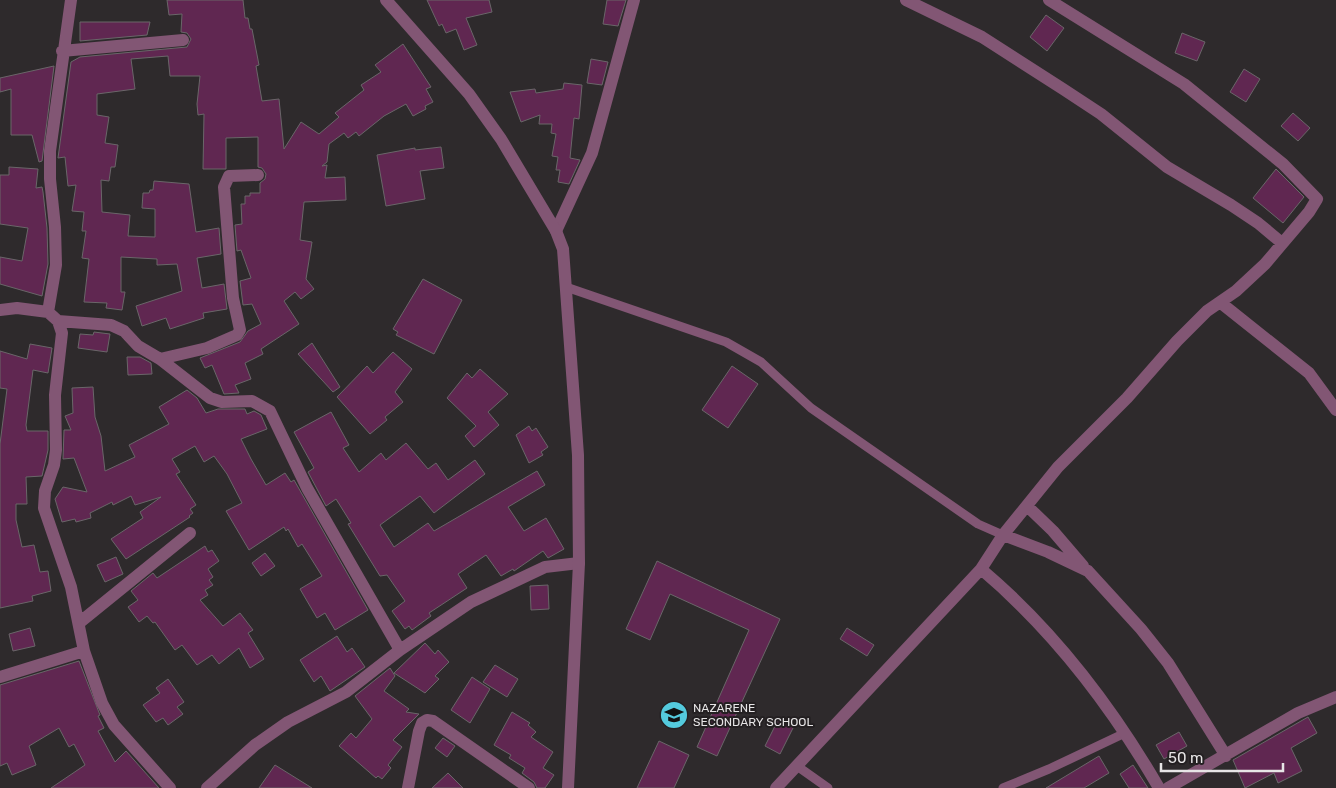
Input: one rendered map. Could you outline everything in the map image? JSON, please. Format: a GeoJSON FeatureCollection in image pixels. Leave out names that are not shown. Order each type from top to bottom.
{"type":"FeatureCollection","features":[{"type":"Feature","properties":{"kind":"street"},"geometry":{"type":"LineString","coordinates":[[48,312],[56,265],[50,151],[62,51],[71,0]]}},
{"type":"Feature","properties":{"kind":"street"},"geometry":{"type":"LineString","coordinates":[[386,0],[469,94],[501,139],[556,231],[563,250],[578,455],[579,563],[568,788]]}},
{"type":"Feature","properties":{"kind":"street"},"geometry":{"type":"LineString","coordinates":[[556,231],[592,153],[634,0]]}},
{"type":"Feature","properties":{"kind":"street"},"geometry":{"type":"LineString","coordinates":[[906,0],[982,38],[1063,88],[1101,114],[1167,167],[1238,210],[1282,244]]}},
{"type":"Feature","properties":{"kind":"street"},"geometry":{"type":"LineString","coordinates":[[776,788],[981,569],[1003,535],[1058,466],[1127,398],[1207,311],[1221,303],[1251,278],[1282,244],[1317,199],[1315,194],[1283,164],[1184,84],[1049,0]]}},
{"type":"Feature","properties":{"kind":"street"},"geometry":{"type":"LineString","coordinates":[[62,51],[183,40]]}},
{"type":"Feature","properties":{"kind":"street"},"geometry":{"type":"LineString","coordinates":[[160,359],[207,348],[237,334],[240,330],[233,298],[224,187],[229,176],[258,175]]}},
{"type":"Feature","properties":{"kind":"street"},"geometry":{"type":"LineString","coordinates":[[1221,303],[1309,373],[1336,410]]}},
{"type":"Feature","properties":{"kind":"street"},"geometry":{"type":"LineString","coordinates":[[0,310],[17,308],[48,312],[58,322],[62,333],[55,394],[56,450],[54,466],[45,491],[44,508],[71,587],[84,651],[102,703],[114,725],[170,788]]}},
{"type":"Feature","properties":{"kind":"street"},"geometry":{"type":"LineString","coordinates":[[58,322],[111,325],[124,331],[138,346],[160,359],[210,398],[222,402],[252,401],[259,403],[270,411],[307,488],[400,650]]}},
{"type":"Feature","properties":{"kind":"street"},"geometry":{"type":"LineString","coordinates":[[1026,506],[1053,531],[1141,629],[1168,663],[1226,756]]}},
{"type":"Feature","properties":{"kind":"street"},"geometry":{"type":"LineString","coordinates":[[79,623],[190,533]]}},
{"type":"Feature","properties":{"kind":"street"},"geometry":{"type":"LineString","coordinates":[[1003,535],[1048,552],[1088,571]]}},
{"type":"Feature","properties":{"kind":"street"},"geometry":{"type":"LineString","coordinates":[[207,788],[255,745],[288,722],[346,692],[400,650],[471,602],[545,568],[579,563]]}},
{"type":"Feature","properties":{"kind":"street"},"geometry":{"type":"LineString","coordinates":[[981,569],[1005,589],[1063,652],[1125,733],[1159,788]]}},
{"type":"Feature","properties":{"kind":"street"},"geometry":{"type":"LineString","coordinates":[[0,677],[84,651]]}},
{"type":"Feature","properties":{"kind":"street"},"geometry":{"type":"LineString","coordinates":[[1168,788],[1298,713],[1336,697]]}},
{"type":"Feature","properties":{"kind":"street"},"geometry":{"type":"LineString","coordinates":[[408,788],[419,731],[422,723],[427,720],[433,720],[529,788]]}},
{"type":"Feature","properties":{"kind":"lane"},"geometry":{"type":"LineString","coordinates":[[566,287],[726,342],[761,362],[811,408],[978,524],[1003,535]]}},
{"type":"Feature","properties":{"kind":"lane"},"geometry":{"type":"LineString","coordinates":[[1003,788],[1049,770],[1125,733]]}},
{"type":"Feature","properties":{"kind":"lane"},"geometry":{"type":"LineString","coordinates":[[796,766],[828,788]]}},
{"type":"Feature","properties":{"kind":"building"},"geometry":{"type":"Polygon","coordinates":[[[167,0],[243,0],[245,18],[248,18],[250,29],[252,29],[259,65],[256,66],[262,101],[279,99],[284,149],[301,122],[319,134],[339,117],[335,113],[364,90],[361,85],[381,72],[375,65],[403,44],[431,87],[426,89],[433,102],[425,106],[426,109],[413,116],[406,104],[384,116],[359,136],[356,132],[348,138],[344,133],[329,144],[327,162],[322,166],[327,165],[325,178],[345,177],[346,200],[304,202],[300,240],[312,242],[306,279],[314,289],[301,299],[295,292],[284,301],[299,324],[261,349],[263,354],[245,363],[251,379],[235,385],[239,393],[224,394],[212,365],[205,368],[200,358],[240,342],[248,331],[261,324],[252,304],[243,305],[240,281],[251,278],[241,250],[237,251],[235,225],[242,224],[241,204],[245,204],[245,196],[250,196],[250,193],[260,193],[260,183],[265,179],[266,174],[262,168],[258,167],[258,137],[226,138],[226,169],[203,169],[204,114],[198,115],[197,104],[200,76],[170,76],[168,56],[131,59],[135,89],[97,94],[97,115],[109,117],[105,143],[118,145],[115,167],[111,167],[109,181],[101,180],[102,212],[130,215],[128,236],[155,237],[155,209],[142,208],[143,193],[149,193],[150,190],[153,190],[154,181],[189,184],[196,232],[219,228],[221,254],[197,258],[202,288],[224,284],[227,309],[203,313],[204,318],[170,329],[166,318],[142,326],[136,306],[182,291],[177,264],[157,265],[157,259],[121,257],[121,292],[125,292],[122,310],[106,308],[107,303],[84,302],[89,259],[82,258],[86,231],[82,231],[84,212],[72,211],[76,185],[68,186],[65,157],[58,158],[71,62],[80,57],[187,47],[191,39],[187,33],[181,32],[182,14],[169,15],[167,0]]]}},
{"type":"Feature","properties":{"kind":"building"},"geometry":{"type":"Polygon","coordinates":[[[427,0],[489,0],[492,12],[466,18],[477,45],[464,50],[456,29],[446,33],[442,24],[439,26],[427,0]]]}},
{"type":"Feature","properties":{"kind":"building"},"geometry":{"type":"Polygon","coordinates":[[[607,0],[626,0],[618,26],[603,24],[607,0]]]}},
{"type":"Feature","properties":{"kind":"building"},"geometry":{"type":"Polygon","coordinates":[[[1046,15],[1064,28],[1047,51],[1030,37],[1046,15]]]}},
{"type":"Feature","properties":{"kind":"building"},"geometry":{"type":"Polygon","coordinates":[[[80,22],[150,22],[147,35],[80,41],[80,22]]]}},
{"type":"Feature","properties":{"kind":"building"},"geometry":{"type":"Polygon","coordinates":[[[1182,33],[1205,42],[1197,61],[1175,53],[1182,33]]]}},
{"type":"Feature","properties":{"kind":"building"},"geometry":{"type":"Polygon","coordinates":[[[591,59],[608,62],[602,85],[587,83],[591,59]]]}},
{"type":"Feature","properties":{"kind":"building"},"geometry":{"type":"Polygon","coordinates":[[[54,66],[42,161],[39,162],[32,135],[11,135],[11,89],[0,92],[0,78],[54,66]]]}},
{"type":"Feature","properties":{"kind":"building"},"geometry":{"type":"Polygon","coordinates":[[[1244,69],[1260,79],[1246,102],[1230,92],[1244,69]]]}},
{"type":"Feature","properties":{"kind":"building"},"geometry":{"type":"Polygon","coordinates":[[[564,83],[582,85],[579,119],[574,118],[570,158],[580,160],[569,184],[558,182],[560,170],[556,170],[558,157],[552,156],[556,134],[551,133],[552,124],[539,124],[540,115],[521,122],[510,92],[535,89],[536,93],[563,89],[564,83]]]}},
{"type":"Feature","properties":{"kind":"building"},"geometry":{"type":"Polygon","coordinates":[[[1293,113],[1310,128],[1298,141],[1281,126],[1293,113]]]}},
{"type":"Feature","properties":{"kind":"building"},"geometry":{"type":"Polygon","coordinates":[[[441,147],[444,168],[420,171],[425,199],[386,206],[377,155],[415,148],[415,150],[441,147]]]}},
{"type":"Feature","properties":{"kind":"building"},"geometry":{"type":"Polygon","coordinates":[[[9,167],[38,169],[36,188],[42,187],[47,228],[48,264],[42,296],[0,284],[0,257],[22,261],[28,228],[0,224],[0,175],[9,175],[9,167]]]}},
{"type":"Feature","properties":{"kind":"building"},"geometry":{"type":"Polygon","coordinates":[[[1276,169],[1304,197],[1283,223],[1253,198],[1276,169]]]}},
{"type":"Feature","properties":{"kind":"building"},"geometry":{"type":"Polygon","coordinates":[[[423,279],[462,300],[434,354],[396,335],[398,332],[393,329],[423,279]]]}},
{"type":"Feature","properties":{"kind":"building"},"geometry":{"type":"Polygon","coordinates":[[[94,332],[110,334],[107,352],[78,348],[80,334],[93,335],[94,332]]]}},
{"type":"Feature","properties":{"kind":"building"},"geometry":{"type":"Polygon","coordinates":[[[312,343],[340,387],[333,392],[298,354],[312,343]]]}},
{"type":"Feature","properties":{"kind":"building"},"geometry":{"type":"Polygon","coordinates":[[[30,344],[52,348],[48,373],[33,370],[26,425],[27,431],[48,431],[48,450],[42,476],[26,477],[27,504],[16,504],[16,520],[22,547],[34,545],[40,572],[48,571],[51,591],[32,596],[33,601],[0,608],[0,444],[7,389],[0,388],[0,351],[27,359],[30,344]]]}},
{"type":"Feature","properties":{"kind":"building"},"geometry":{"type":"Polygon","coordinates":[[[393,352],[412,369],[395,392],[403,402],[385,417],[387,420],[370,434],[337,397],[367,366],[373,373],[393,352]]]}},
{"type":"Feature","properties":{"kind":"building"},"geometry":{"type":"Polygon","coordinates":[[[127,357],[140,357],[151,363],[152,374],[128,375],[127,357]]]}},
{"type":"Feature","properties":{"kind":"building"},"geometry":{"type":"Polygon","coordinates":[[[732,366],[758,384],[728,428],[702,410],[732,366]]]}},
{"type":"Feature","properties":{"kind":"building"},"geometry":{"type":"Polygon","coordinates":[[[480,369],[508,394],[488,412],[499,425],[474,447],[465,436],[476,426],[447,398],[467,373],[472,378],[480,369]]]}},
{"type":"Feature","properties":{"kind":"building"},"geometry":{"type":"Polygon","coordinates":[[[93,387],[95,417],[101,436],[105,471],[135,457],[129,445],[169,424],[159,407],[187,390],[197,398],[206,413],[218,409],[245,409],[247,414],[254,411],[261,415],[267,429],[241,439],[251,459],[266,485],[285,473],[291,482],[294,480],[368,610],[335,630],[325,613],[317,618],[300,589],[322,576],[302,544],[298,547],[288,529],[286,531],[284,527],[249,550],[226,511],[242,503],[227,474],[214,456],[204,462],[195,446],[172,459],[180,472],[176,474],[196,505],[190,509],[193,513],[190,517],[126,559],[111,539],[143,518],[140,512],[161,497],[135,505],[131,496],[113,505],[112,502],[90,513],[91,518],[76,522],[75,519],[62,522],[55,499],[63,487],[87,492],[74,458],[63,459],[64,430],[71,430],[65,416],[73,413],[72,388],[93,387]]]}},
{"type":"Feature","properties":{"kind":"building"},"geometry":{"type":"Polygon","coordinates":[[[331,412],[349,445],[343,448],[359,472],[381,453],[386,460],[406,443],[428,469],[436,463],[448,480],[475,460],[485,474],[434,513],[420,496],[380,525],[394,547],[428,523],[434,531],[537,471],[545,485],[508,507],[524,531],[546,518],[564,549],[548,558],[543,551],[514,571],[513,569],[501,576],[486,555],[458,574],[467,588],[429,613],[431,616],[412,630],[409,626],[405,629],[392,611],[405,601],[387,575],[380,576],[348,524],[351,523],[336,499],[326,506],[308,472],[314,468],[294,432],[331,412]]]}},
{"type":"Feature","properties":{"kind":"building"},"geometry":{"type":"Polygon","coordinates":[[[529,426],[532,431],[536,428],[548,447],[541,452],[543,455],[529,463],[516,435],[529,426]]]}},
{"type":"Feature","properties":{"kind":"building"},"geometry":{"type":"Polygon","coordinates":[[[205,546],[208,552],[212,550],[219,561],[208,569],[213,577],[209,580],[213,585],[205,590],[208,595],[200,600],[223,626],[240,613],[253,630],[248,633],[264,659],[250,668],[239,648],[219,664],[212,655],[197,665],[182,645],[175,650],[155,622],[153,623],[147,616],[139,622],[128,607],[138,600],[131,591],[153,573],[157,578],[205,546]]]}},
{"type":"Feature","properties":{"kind":"building"},"geometry":{"type":"Polygon","coordinates":[[[265,553],[275,566],[261,576],[252,563],[265,553]]]}},
{"type":"Feature","properties":{"kind":"building"},"geometry":{"type":"Polygon","coordinates":[[[116,557],[123,574],[105,582],[97,565],[116,557]]]}},
{"type":"Feature","properties":{"kind":"building"},"geometry":{"type":"Polygon","coordinates":[[[657,561],[780,619],[717,756],[697,747],[749,630],[670,594],[650,640],[626,629],[657,561]]]}},
{"type":"Feature","properties":{"kind":"building"},"geometry":{"type":"Polygon","coordinates":[[[548,585],[549,609],[531,610],[530,586],[548,585]]]}},
{"type":"Feature","properties":{"kind":"building"},"geometry":{"type":"Polygon","coordinates":[[[30,628],[35,646],[13,651],[9,634],[30,628]]]}},
{"type":"Feature","properties":{"kind":"building"},"geometry":{"type":"Polygon","coordinates":[[[847,628],[874,645],[867,656],[840,639],[847,628]]]}},
{"type":"Feature","properties":{"kind":"building"},"geometry":{"type":"Polygon","coordinates":[[[337,636],[347,652],[352,648],[365,667],[330,691],[321,676],[314,682],[300,660],[337,636]]]}},
{"type":"Feature","properties":{"kind":"building"},"geometry":{"type":"Polygon","coordinates":[[[425,643],[435,654],[438,650],[449,662],[435,676],[439,679],[425,693],[394,673],[425,643]]]}},
{"type":"Feature","properties":{"kind":"building"},"geometry":{"type":"Polygon","coordinates":[[[79,661],[104,728],[98,731],[115,762],[126,751],[159,788],[51,788],[85,765],[74,744],[69,747],[59,728],[29,746],[36,765],[12,775],[7,763],[0,766],[0,685],[79,661]]]}},
{"type":"Feature","properties":{"kind":"building"},"geometry":{"type":"Polygon","coordinates":[[[495,665],[518,679],[507,697],[483,682],[495,665]]]}},
{"type":"Feature","properties":{"kind":"building"},"geometry":{"type":"Polygon","coordinates":[[[390,668],[395,676],[384,691],[409,709],[406,712],[419,714],[393,740],[402,747],[388,765],[391,768],[382,779],[378,776],[376,778],[339,746],[351,733],[356,738],[372,719],[355,696],[390,668]]]}},
{"type":"Feature","properties":{"kind":"building"},"geometry":{"type":"Polygon","coordinates":[[[472,677],[490,689],[470,723],[451,710],[472,677]]]}},
{"type":"Feature","properties":{"kind":"building"},"geometry":{"type":"Polygon","coordinates":[[[168,679],[184,702],[177,707],[183,714],[168,725],[163,718],[156,722],[143,705],[160,693],[156,688],[168,679]]]}},
{"type":"Feature","properties":{"kind":"building"},"geometry":{"type":"Polygon","coordinates":[[[512,712],[530,723],[528,725],[536,732],[531,737],[553,752],[543,768],[554,775],[545,788],[537,788],[534,782],[522,773],[525,768],[509,758],[511,755],[494,745],[512,712]]]}},
{"type":"Feature","properties":{"kind":"building"},"geometry":{"type":"Polygon","coordinates":[[[1308,717],[1317,733],[1291,748],[1302,771],[1278,783],[1274,773],[1245,788],[1233,760],[1308,717]]]}},
{"type":"Feature","properties":{"kind":"building"},"geometry":{"type":"Polygon","coordinates":[[[779,718],[794,726],[780,754],[765,746],[779,718]]]}},
{"type":"Feature","properties":{"kind":"building"},"geometry":{"type":"Polygon","coordinates":[[[1179,732],[1187,746],[1164,759],[1156,745],[1179,732]]]}},
{"type":"Feature","properties":{"kind":"building"},"geometry":{"type":"Polygon","coordinates":[[[443,738],[455,746],[447,757],[435,748],[443,738]]]}},
{"type":"Feature","properties":{"kind":"building"},"geometry":{"type":"Polygon","coordinates":[[[659,741],[689,755],[674,788],[637,788],[659,741]]]}},
{"type":"Feature","properties":{"kind":"building"},"geometry":{"type":"Polygon","coordinates":[[[1099,756],[1109,773],[1084,788],[1046,788],[1099,756]]]}},
{"type":"Feature","properties":{"kind":"building"},"geometry":{"type":"Polygon","coordinates":[[[275,765],[312,788],[259,788],[275,765]]]}},
{"type":"Feature","properties":{"kind":"building"},"geometry":{"type":"Polygon","coordinates":[[[1133,765],[1148,788],[1129,788],[1120,774],[1133,765]]]}},
{"type":"Feature","properties":{"kind":"building"},"geometry":{"type":"Polygon","coordinates":[[[448,773],[463,788],[432,788],[448,773]]]}},
{"type":"Feature","properties":{"kind":"place","name":"NAZARENE SECONDARY SCHOOL"},"geometry":{"type":"Point","coordinates":[674,715]}}]}
